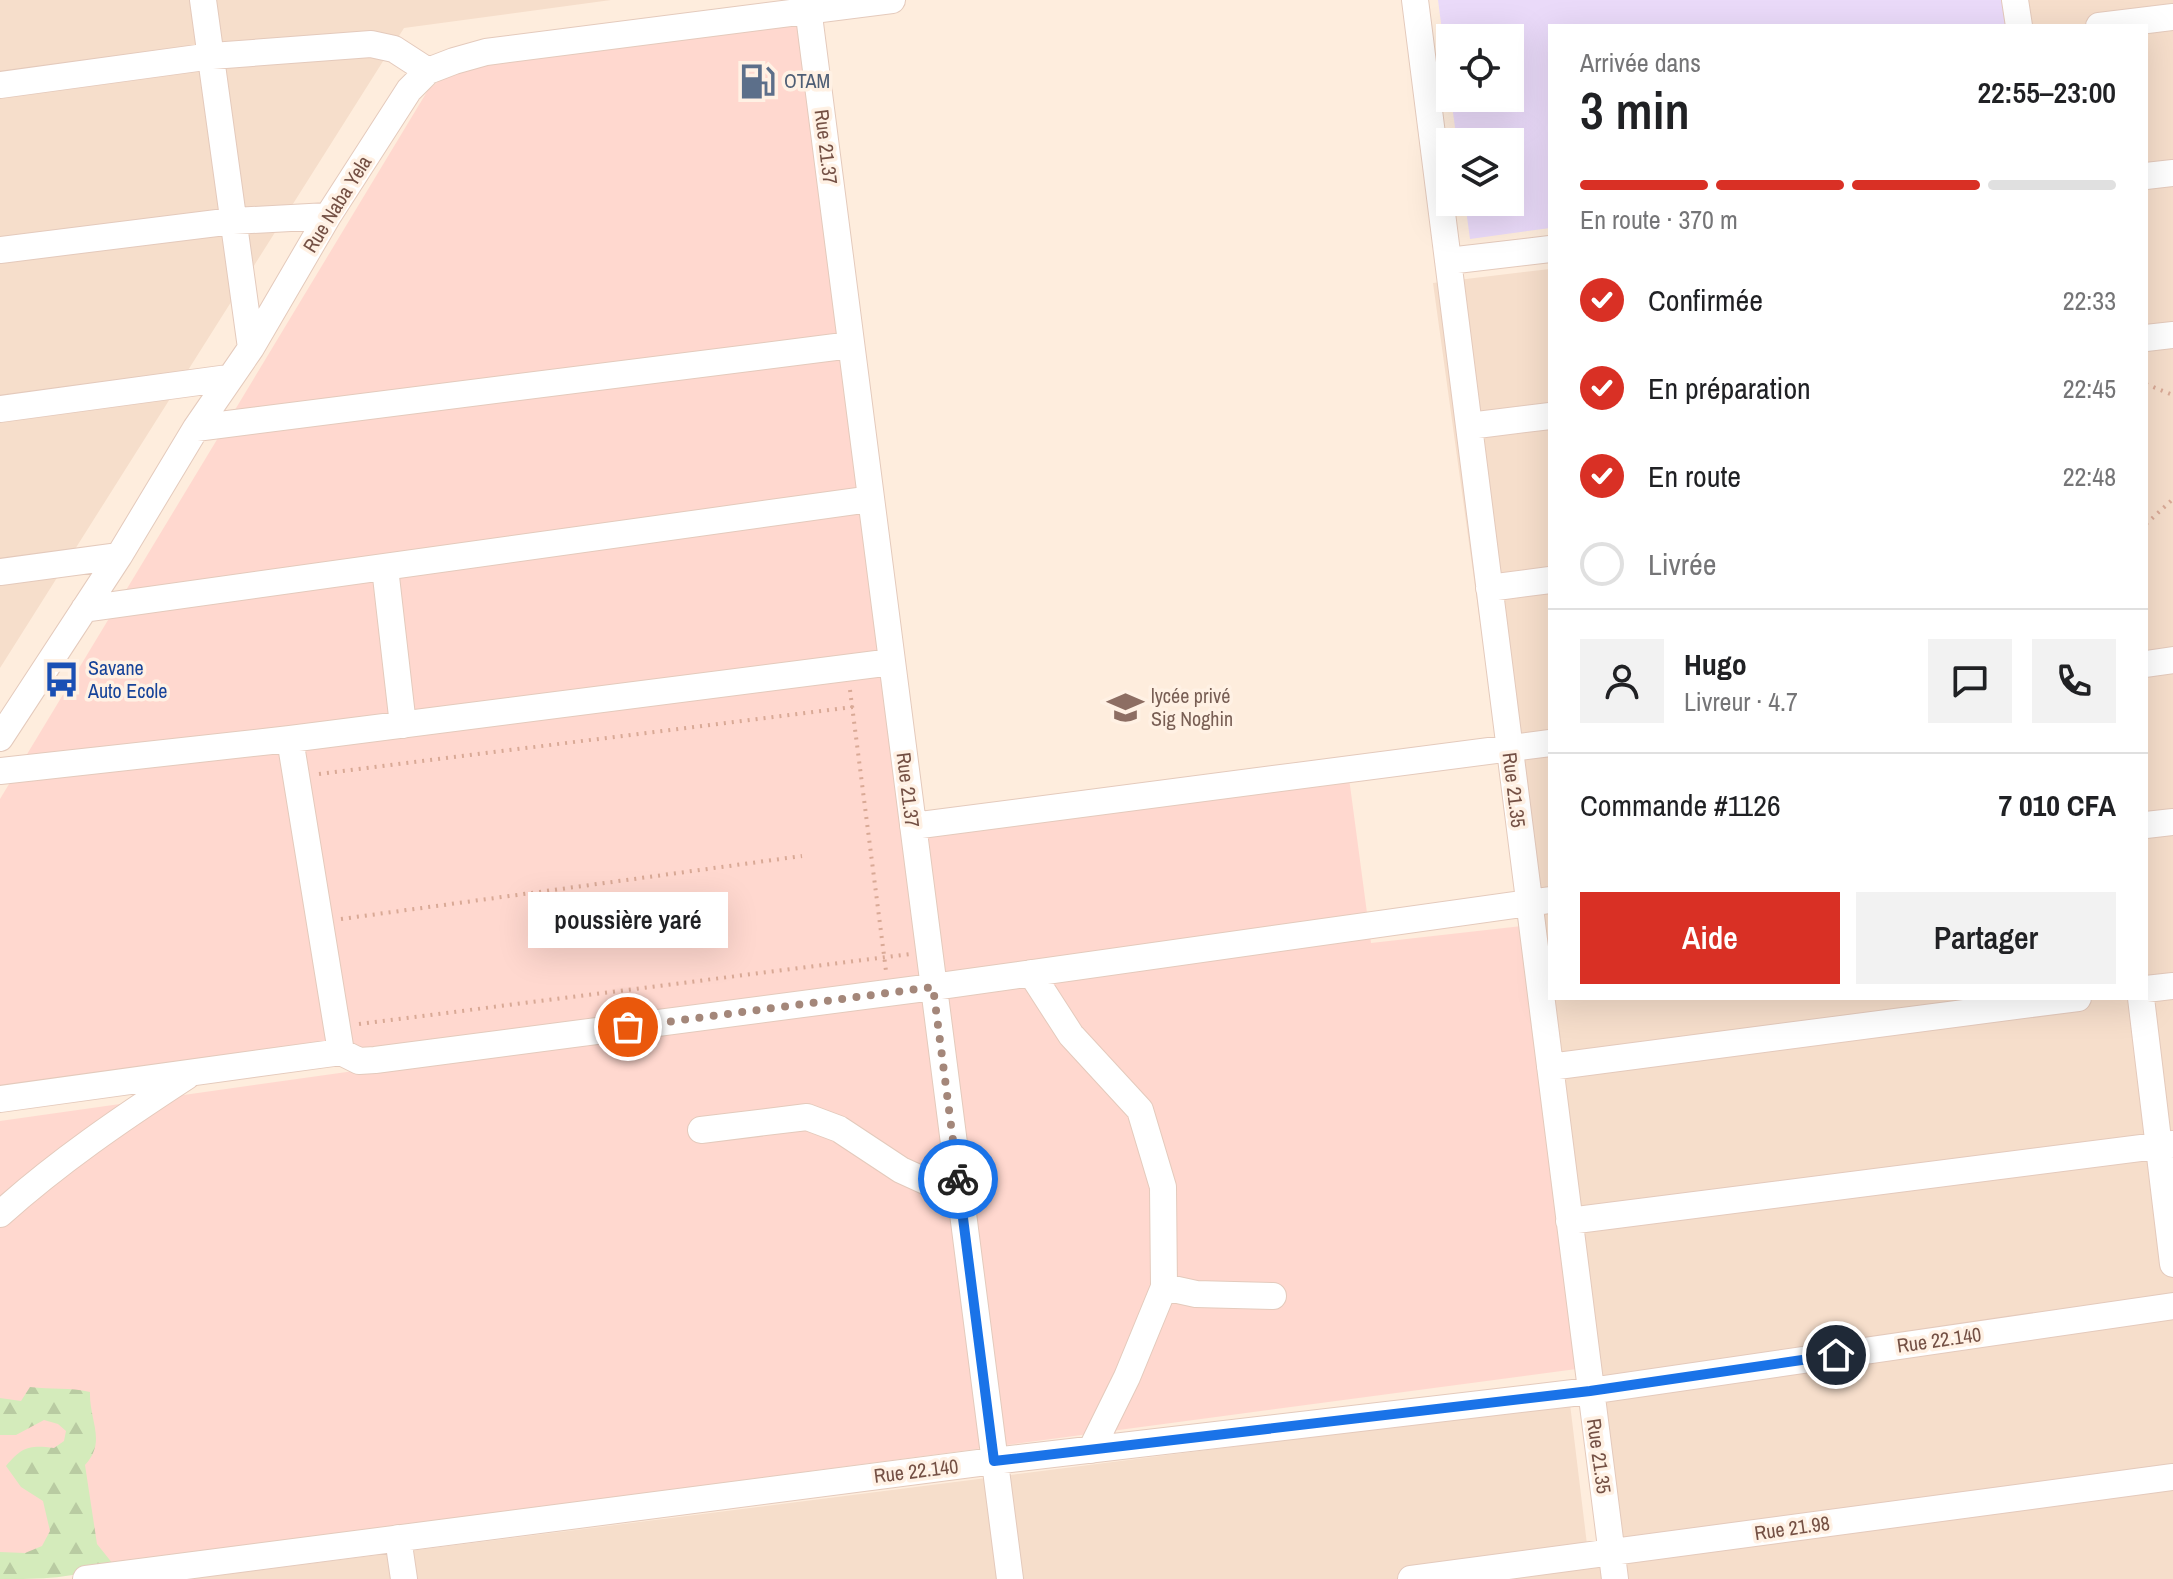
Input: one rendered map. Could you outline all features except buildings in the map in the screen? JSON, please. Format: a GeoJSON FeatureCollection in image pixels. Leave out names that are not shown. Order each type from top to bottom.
{"type":"FeatureCollection","features":[{"type":"Feature","properties":{"kind":"street"},"geometry":{"type":"LineString","coordinates":[[203,0],[251,348]]}},
{"type":"Feature","properties":{"kind":"street","name":"Rue Naba Yela"},"geometry":{"type":"LineString","coordinates":[[2,733],[119,556],[228,378],[251,348],[328,216],[409,90],[428,71],[486,52],[808,6],[892,0]]}},
{"type":"Feature","properties":{"kind":"street","name":"Rue 21.35"},"geometry":{"type":"LineString","coordinates":[[1415,0],[1509,749],[1539,902],[1550,1067],[1615,1579]]}},
{"type":"Feature","properties":{"kind":"street"},"geometry":{"type":"LineString","coordinates":[[2015,0],[2019,24]]}},
{"type":"Feature","properties":{"kind":"street","name":"Rue 21.37"},"geometry":{"type":"LineString","coordinates":[[808,6],[1010,1579]]}},
{"type":"Feature","properties":{"kind":"street"},"geometry":{"type":"LineString","coordinates":[[2115,24],[2173,17]]}},
{"type":"Feature","properties":{"kind":"street"},"geometry":{"type":"LineString","coordinates":[[0,85],[212,56],[371,44],[394,49],[428,71]]}},
{"type":"Feature","properties":{"kind":"street"},"geometry":{"type":"LineString","coordinates":[[2148,176],[2173,173]]}},
{"type":"Feature","properties":{"kind":"street"},"geometry":{"type":"LineString","coordinates":[[0,250],[233,221],[328,216]]}},
{"type":"Feature","properties":{"kind":"street"},"geometry":{"type":"LineString","coordinates":[[1448,261],[1548,249]]}},
{"type":"Feature","properties":{"kind":"street"},"geometry":{"type":"LineString","coordinates":[[2148,338],[2173,335]]}},
{"type":"Feature","properties":{"kind":"street"},"geometry":{"type":"LineString","coordinates":[[196,428],[851,345]]}},
{"type":"Feature","properties":{"kind":"street"},"geometry":{"type":"LineString","coordinates":[[0,409],[228,378]]}},
{"type":"Feature","properties":{"kind":"street"},"geometry":{"type":"LineString","coordinates":[[1469,426],[1548,416]]}},
{"type":"Feature","properties":{"kind":"street"},"geometry":{"type":"LineString","coordinates":[[84,609],[871,499]]}},
{"type":"Feature","properties":{"kind":"street"},"geometry":{"type":"LineString","coordinates":[[0,572],[119,556]]}},
{"type":"Feature","properties":{"kind":"street"},"geometry":{"type":"LineString","coordinates":[[385,568],[403,725]]}},
{"type":"Feature","properties":{"kind":"street"},"geometry":{"type":"LineString","coordinates":[[1489,588],[1548,580]]}},
{"type":"Feature","properties":{"kind":"street"},"geometry":{"type":"LineString","coordinates":[[2148,664],[2173,660]]}},
{"type":"Feature","properties":{"kind":"street"},"geometry":{"type":"LineString","coordinates":[[0,771],[290,739],[892,662]]}},
{"type":"Feature","properties":{"kind":"street"},"geometry":{"type":"LineString","coordinates":[[290,739],[339,1039],[359,1061],[933,987],[1539,902]]}},
{"type":"Feature","properties":{"kind":"street"},"geometry":{"type":"LineString","coordinates":[[913,826],[1548,743]]}},
{"type":"Feature","properties":{"kind":"street"},"geometry":{"type":"LineString","coordinates":[[2148,825],[2173,822]]}},
{"type":"Feature","properties":{"kind":"street"},"geometry":{"type":"LineString","coordinates":[[1031,973],[1071,1035],[1140,1110],[1163,1187],[1164,1287],[1127,1377],[1091,1450]]}},
{"type":"Feature","properties":{"kind":"street"},"geometry":{"type":"LineString","coordinates":[[2148,989],[2173,986]]}},
{"type":"Feature","properties":{"kind":"street"},"geometry":{"type":"LineString","coordinates":[[1550,1067],[2063,1000]]}},
{"type":"Feature","properties":{"kind":"street"},"geometry":{"type":"LineString","coordinates":[[2141,1000],[2165,1145],[2173,1264]]}},
{"type":"Feature","properties":{"kind":"street"},"geometry":{"type":"LineString","coordinates":[[0,1099],[195,1071],[339,1039]]}},
{"type":"Feature","properties":{"kind":"street"},"geometry":{"type":"LineString","coordinates":[[0,1214],[66,1158],[195,1071]]}},
{"type":"Feature","properties":{"kind":"street"},"geometry":{"type":"LineString","coordinates":[[701,1130],[807,1117],[839,1129],[901,1170],[934,1185],[959,1184]]}},
{"type":"Feature","properties":{"kind":"street"},"geometry":{"type":"LineString","coordinates":[[1569,1221],[2165,1145]]}},
{"type":"Feature","properties":{"kind":"street"},"geometry":{"type":"LineString","coordinates":[[1164,1287],[1196,1294],[1273,1296]]}},
{"type":"Feature","properties":{"kind":"street","name":"Rue 22.140"},"geometry":{"type":"LineString","coordinates":[[86,1579],[994,1461],[1590,1391],[2173,1306]]}},
{"type":"Feature","properties":{"kind":"street","name":"Rue 21.98"},"geometry":{"type":"LineString","coordinates":[[1411,1579],[2173,1477]]}},
{"type":"Feature","properties":{"kind":"street"},"geometry":{"type":"LineString","coordinates":[[398,1538],[404,1579]]}},
{"type":"Feature","properties":{"kind":"path"},"geometry":{"type":"LineString","coordinates":[[2148,385],[2173,395]]}},
{"type":"Feature","properties":{"kind":"path"},"geometry":{"type":"LineString","coordinates":[[2148,522],[2173,499]]}},
{"type":"Feature","properties":{"kind":"path"},"geometry":{"type":"LineString","coordinates":[[846,668],[888,993]]}},
{"type":"Feature","properties":{"kind":"path"},"geometry":{"type":"LineString","coordinates":[[296,777],[853,707]]}},
{"type":"Feature","properties":{"kind":"path"},"geometry":{"type":"LineString","coordinates":[[320,922],[802,856]]}},
{"type":"Feature","properties":{"kind":"path"},"geometry":{"type":"LineString","coordinates":[[339,1039],[929,952]]}},
{"type":"Feature","properties":{"kind":"shaded area"},"geometry":{"type":"Polygon","coordinates":[[[0,0],[611,0],[404,28],[0,668],[0,0]]]}},
{"type":"Feature","properties":{"kind":"shaded area"},"geometry":{"type":"Polygon","coordinates":[[[1438,0],[2003,0],[2007,24],[1548,24],[1548,228],[1470,239],[1467,216],[1524,216],[1524,128],[1455,128],[1453,112],[1524,112],[1524,24],[1441,24],[1438,0]]]}},
{"type":"Feature","properties":{"kind":"shaded area"},"geometry":{"type":"Polygon","coordinates":[[[2028,0],[2173,0],[2173,1464],[1620,1543],[1522,926],[1433,283],[1548,269],[1548,1000],[2148,1000],[2148,24],[2032,24],[2028,0]]]}},
{"type":"Feature","properties":{"kind":"shaded area"},"geometry":{"type":"Polygon","coordinates":[[[798,23],[884,655],[281,733],[331,1058],[0,1101],[0,799],[428,90],[445,76],[465,68],[798,23]]]}},
{"type":"Feature","properties":{"kind":"shaded area"},"geometry":{"type":"Polygon","coordinates":[[[881,674],[904,834],[1349,778],[1371,943],[1522,926],[1584,1368],[0,1579],[0,1121],[354,1071],[305,746],[881,674]]]}},
{"type":"Feature","properties":{"kind":"shaded area"},"geometry":{"type":"Polygon","coordinates":[[[1570,1404],[1589,1561],[2173,1484],[2173,1579],[189,1579],[1570,1404]]]}},
{"type":"Feature","properties":{"kind":"green space"},"geometry":{"type":"Polygon","coordinates":[[[30,1387],[90,1392],[96,1439],[95,1448],[85,1465],[97,1544],[113,1564],[71,1575],[0,1579],[0,1552],[25,1553],[42,1546],[50,1531],[43,1501],[21,1487],[6,1466],[27,1449],[54,1448],[64,1441],[66,1431],[58,1424],[44,1420],[16,1435],[0,1435],[0,1398],[21,1401],[30,1387]]]}},
{"type":"Feature","properties":{"kind":"way so far"},"geometry":{"type":"LineString","coordinates":[[628,1027],[933,987],[958,1179]]}},
{"type":"Feature","properties":{"kind":"place","name":"OTAM"},"geometry":{"type":"Point","coordinates":[758,81]}},
{"type":"Feature","properties":{"kind":"place","name":"Savane Auto Ecole"},"geometry":{"type":"Point","coordinates":[62,679]}},
{"type":"Feature","properties":{"kind":"place","name":"lycée privé Sig Noghin"},"geometry":{"type":"Point","coordinates":[1125,707]}},
{"type":"Feature","properties":{"kind":"place","name":"poussière yaré"},"geometry":{"type":"Point","coordinates":[628,1027]}},
{"type":"Feature","properties":{"kind":"route"},"geometry":{"type":"LineString","coordinates":[[958,1179],[994,1461],[1590,1391],[1836,1355]]}}]}
